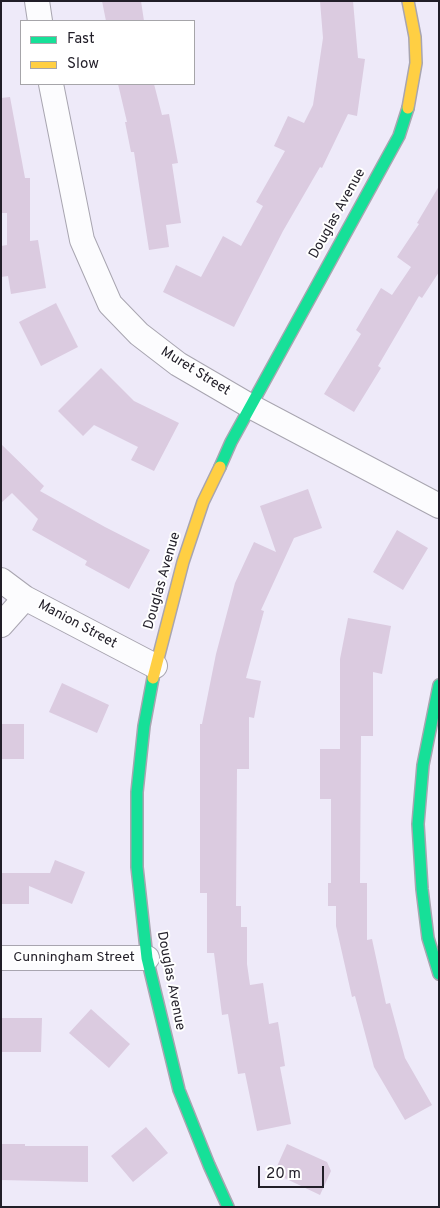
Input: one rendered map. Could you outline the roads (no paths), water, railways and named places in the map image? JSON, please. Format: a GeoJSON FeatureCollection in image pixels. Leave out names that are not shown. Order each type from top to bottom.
{"type":"FeatureCollection","features":[{"type":"Feature","properties":{"kind":"street"},"geometry":{"type":"LineString","coordinates":[[37,1],[40,20]]}},
{"type":"Feature","properties":{"kind":"street","name":"Douglas Avenue"},"geometry":{"type":"LineString","coordinates":[[228,1207],[179,1090],[147,958],[137,867],[137,792],[144,726],[155,666],[182,562],[204,502],[231,442],[250,406],[399,136],[414,87],[416,63],[415,37],[408,1]]}},
{"type":"Feature","properties":{"kind":"street","name":"Muret Street"},"geometry":{"type":"LineString","coordinates":[[51,85],[82,240],[110,304],[139,334],[178,364],[250,406],[439,506]]}},
{"type":"Feature","properties":{"kind":"street","name":"Manion Street"},"geometry":{"type":"LineString","coordinates":[[1,580],[25,598],[155,666]]}},
{"type":"Feature","properties":{"kind":"street"},"geometry":{"type":"LineString","coordinates":[[1,625],[25,598]]}},
{"type":"Feature","properties":{"kind":"street"},"geometry":{"type":"LineString","coordinates":[[439,685],[423,765],[418,824],[422,889],[428,938],[439,974]]}},
{"type":"Feature","properties":{"kind":"street","name":"Cunningham Street"},"geometry":{"type":"LineString","coordinates":[[1,958],[147,958]]}}]}
